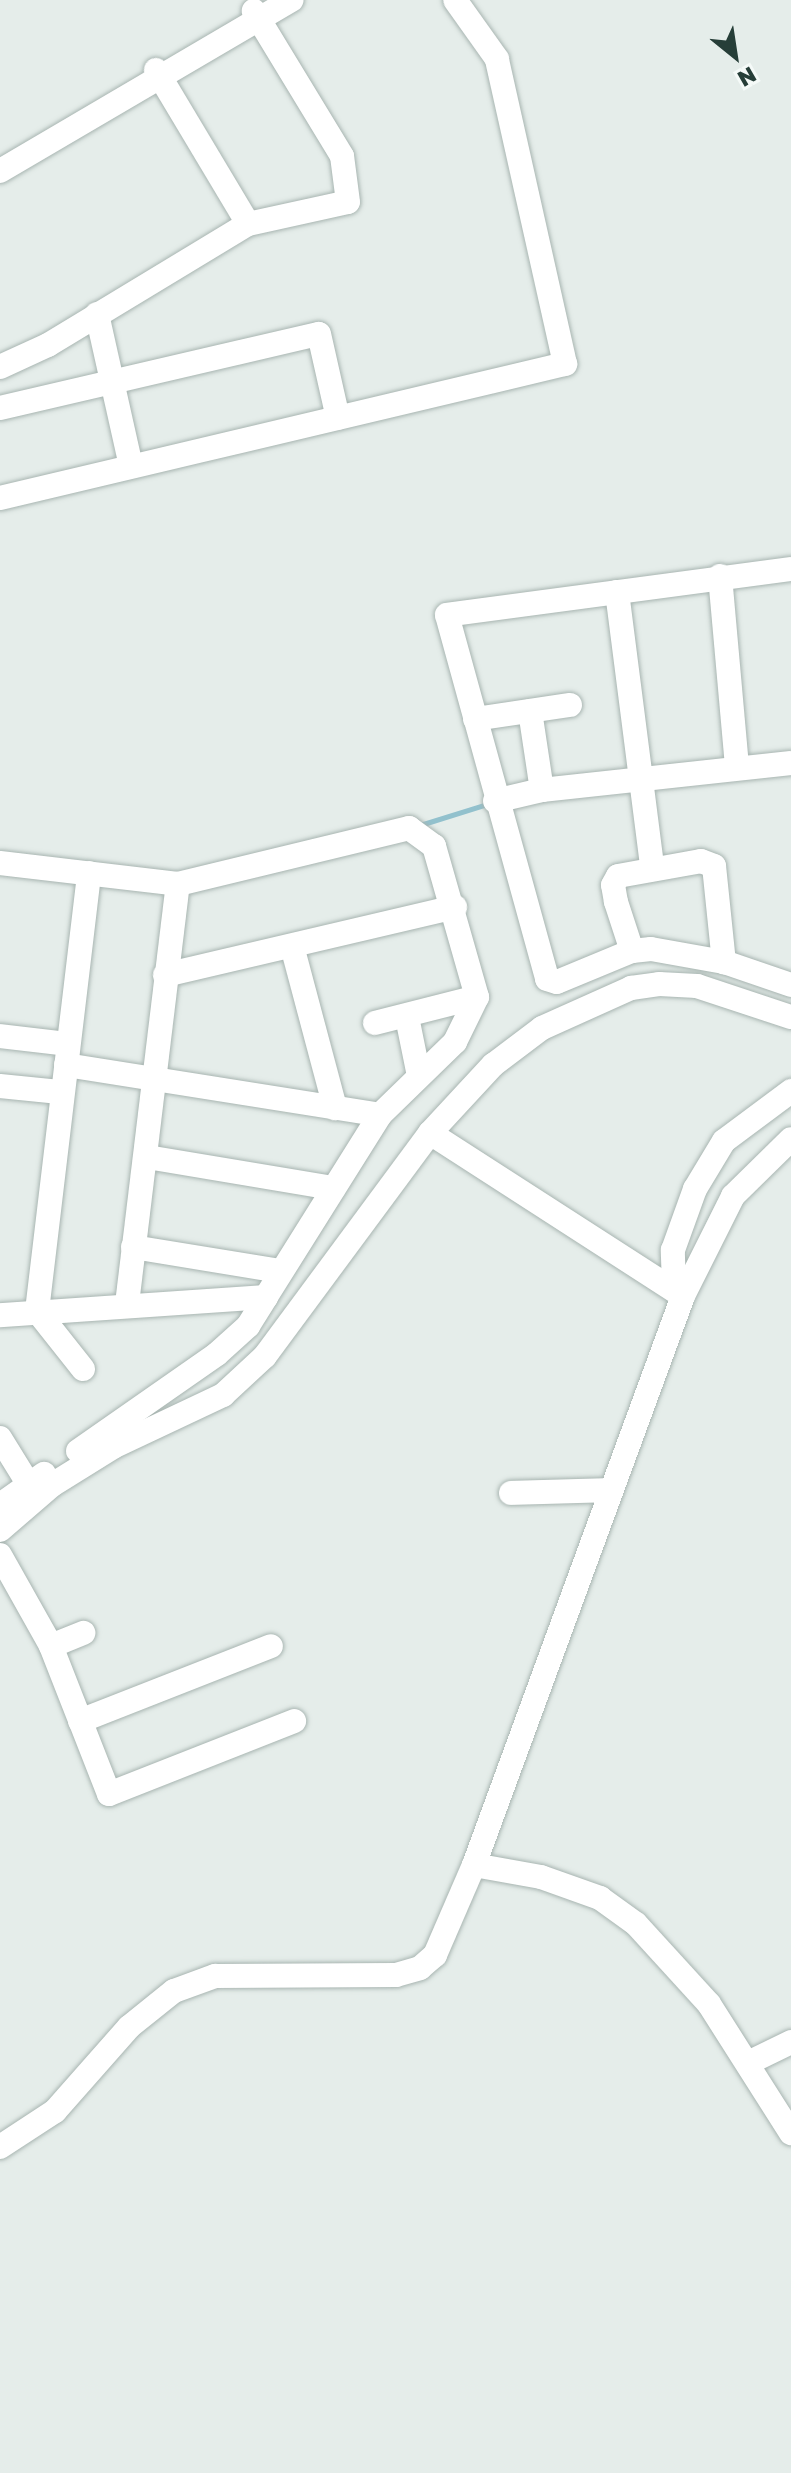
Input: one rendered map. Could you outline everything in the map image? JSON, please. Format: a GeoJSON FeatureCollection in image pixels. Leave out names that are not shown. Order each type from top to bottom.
{"type":"FeatureCollection","features":[{"type":"Feature","properties":{"kind":"street"},"geometry":{"type":"LineString","coordinates":[[0,171],[261,11],[291,0]]}},
{"type":"Feature","properties":{"kind":"street"},"geometry":{"type":"LineString","coordinates":[[0,498],[565,364],[497,59],[455,0]]}},
{"type":"Feature","properties":{"kind":"street"},"geometry":{"type":"LineString","coordinates":[[0,367],[97,314],[248,224],[348,202],[342,156],[261,11]]}},
{"type":"Feature","properties":{"kind":"street"},"geometry":{"type":"LineString","coordinates":[[0,157],[159,75]]}},
{"type":"Feature","properties":{"kind":"street"},"geometry":{"type":"LineString","coordinates":[[159,75],[248,224]]}},
{"type":"Feature","properties":{"kind":"street"},"geometry":{"type":"LineString","coordinates":[[97,314],[131,466]]}},
{"type":"Feature","properties":{"kind":"street"},"geometry":{"type":"LineString","coordinates":[[0,408],[319,334],[338,418]]}},
{"type":"Feature","properties":{"kind":"street"},"geometry":{"type":"LineString","coordinates":[[791,569],[720,576],[447,615],[495,801],[547,979],[557,982],[632,951],[724,962],[791,985]]}},
{"type":"Feature","properties":{"kind":"street"},"geometry":{"type":"LineString","coordinates":[[720,576],[737,766]]}},
{"type":"Feature","properties":{"kind":"street"},"geometry":{"type":"LineString","coordinates":[[617,592],[652,867]]}},
{"type":"Feature","properties":{"kind":"street"},"geometry":{"type":"LineString","coordinates":[[475,719],[570,705]]}},
{"type":"Feature","properties":{"kind":"street"},"geometry":{"type":"LineString","coordinates":[[530,711],[542,790]]}},
{"type":"Feature","properties":{"kind":"street"},"geometry":{"type":"LineString","coordinates":[[495,801],[542,790],[640,781],[737,766],[791,763]]}},
{"type":"Feature","properties":{"kind":"street"},"geometry":{"type":"LineString","coordinates":[[0,863],[178,884],[409,828],[434,846],[455,907],[477,997],[455,1042],[380,1115],[279,1271],[248,1326],[217,1354],[0,1505]]}},
{"type":"Feature","properties":{"kind":"street"},"geometry":{"type":"LineString","coordinates":[[632,951],[613,885],[630,870],[701,861],[714,866],[724,962]]}},
{"type":"Feature","properties":{"kind":"street"},"geometry":{"type":"LineString","coordinates":[[83,1369],[37,1311],[60,1092],[89,873]]}},
{"type":"Feature","properties":{"kind":"street"},"geometry":{"type":"LineString","coordinates":[[127,1304],[178,884]]}},
{"type":"Feature","properties":{"kind":"street"},"geometry":{"type":"LineString","coordinates":[[165,975],[455,907]]}},
{"type":"Feature","properties":{"kind":"street"},"geometry":{"type":"LineString","coordinates":[[292,946],[335,1108]]}},
{"type":"Feature","properties":{"kind":"street"},"geometry":{"type":"LineString","coordinates":[[0,1530],[52,1485],[113,1447],[223,1395],[265,1356],[430,1133],[520,1043],[631,988],[697,986],[791,1017]]}},
{"type":"Feature","properties":{"kind":"street"},"geometry":{"type":"LineString","coordinates":[[375,1023],[477,997]]}},
{"type":"Feature","properties":{"kind":"street"},"geometry":{"type":"LineString","coordinates":[[407,1017],[419,1076]]}},
{"type":"Feature","properties":{"kind":"street"},"geometry":{"type":"LineString","coordinates":[[0,1036],[154,1076],[380,1115]]}},
{"type":"Feature","properties":{"kind":"street"},"geometry":{"type":"LineString","coordinates":[[0,1086],[60,1092]]}},
{"type":"Feature","properties":{"kind":"street"},"geometry":{"type":"LineString","coordinates":[[678,1291],[673,1250],[695,1189],[724,1141],[791,1091]]}},
{"type":"Feature","properties":{"kind":"street"},"geometry":{"type":"LineString","coordinates":[[430,1133],[678,1291]]}},
{"type":"Feature","properties":{"kind":"street"},"geometry":{"type":"LineString","coordinates":[[0,2147],[55,2111],[129,2027],[174,1991],[215,1976],[369,1977],[420,1968],[445,1936],[474,1865],[610,1490],[678,1291],[733,1196],[791,1139]]}},
{"type":"Feature","properties":{"kind":"street"},"geometry":{"type":"LineString","coordinates":[[147,1157],[333,1188]]}},
{"type":"Feature","properties":{"kind":"street"},"geometry":{"type":"LineString","coordinates":[[133,1247],[279,1271]]}},
{"type":"Feature","properties":{"kind":"street"},"geometry":{"type":"LineString","coordinates":[[0,1315],[127,1304],[266,1297]]}},
{"type":"Feature","properties":{"kind":"street"},"geometry":{"type":"LineString","coordinates":[[62,1339],[87,1308]]}},
{"type":"Feature","properties":{"kind":"street"},"geometry":{"type":"LineString","coordinates":[[0,1438],[29,1485]]}},
{"type":"Feature","properties":{"kind":"street"},"geometry":{"type":"LineString","coordinates":[[511,1493],[610,1490]]}},
{"type":"Feature","properties":{"kind":"street"},"geometry":{"type":"LineString","coordinates":[[0,1555],[51,1646],[109,1794],[294,1721]]}},
{"type":"Feature","properties":{"kind":"street"},"geometry":{"type":"LineString","coordinates":[[51,1646],[83,1633]]}},
{"type":"Feature","properties":{"kind":"street"},"geometry":{"type":"LineString","coordinates":[[80,1721],[271,1646]]}},
{"type":"Feature","properties":{"kind":"street"},"geometry":{"type":"LineString","coordinates":[[474,1865],[541,1877],[612,1906],[680,1969],[748,2063],[791,2133]]}},
{"type":"Feature","properties":{"kind":"street"},"geometry":{"type":"LineString","coordinates":[[748,2063],[791,2042]]}},
{"type":"Feature","properties":{"kind":"waterway"},"geometry":{"type":"LineString","coordinates":[[420,825],[487,804]]}}]}
